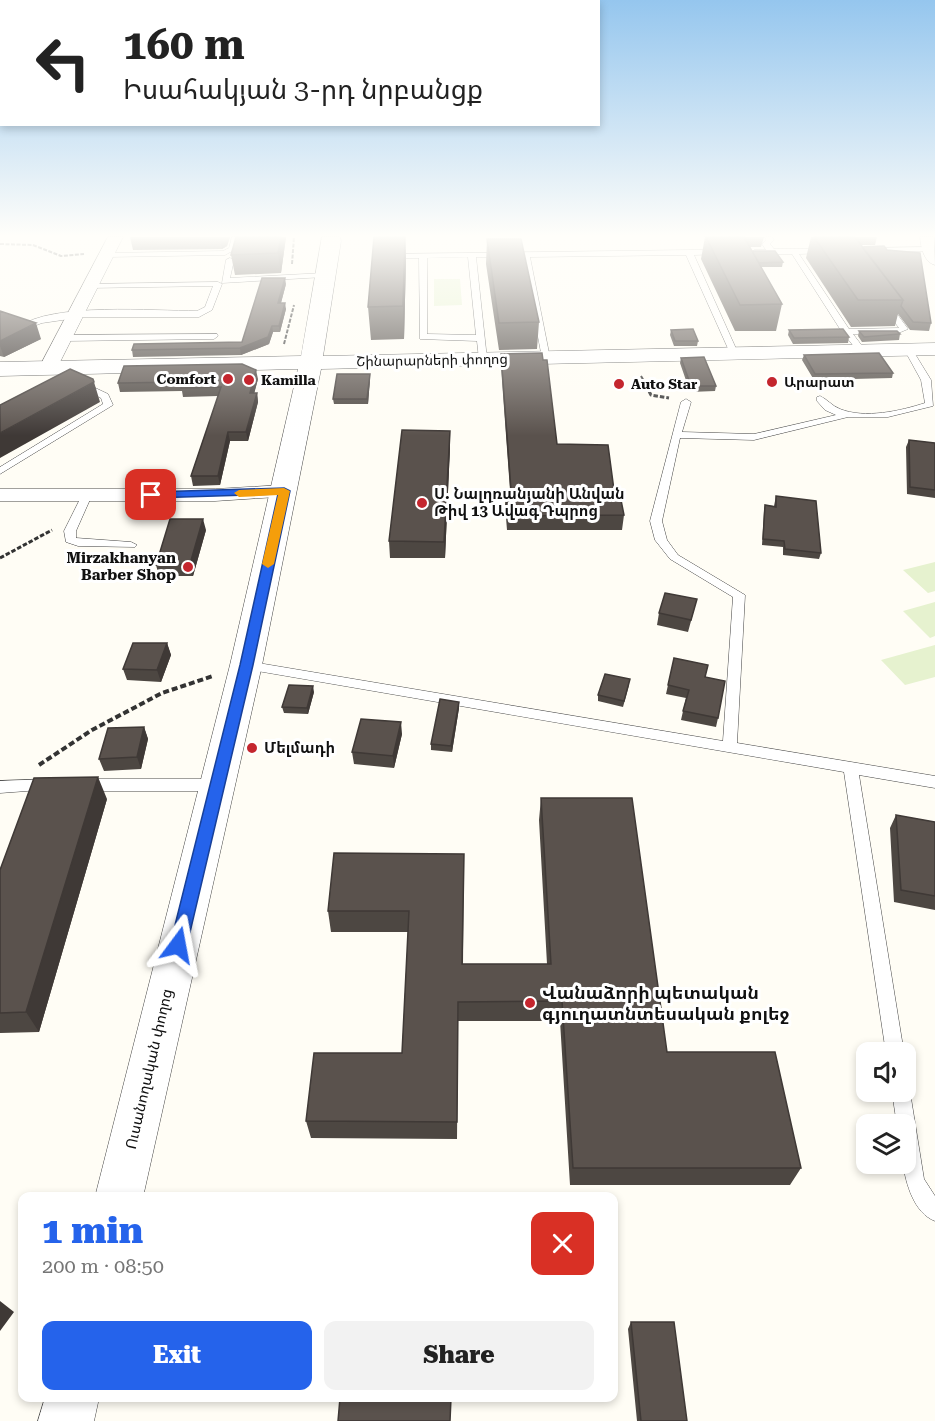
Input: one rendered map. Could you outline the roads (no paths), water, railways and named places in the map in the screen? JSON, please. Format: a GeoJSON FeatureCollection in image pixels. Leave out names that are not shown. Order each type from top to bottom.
{"type":"FeatureCollection","features":[{"type":"Feature","properties":{"kind":"street"},"geometry":{"type":"LineString","coordinates":[[64,376],[65,338],[82,303]]}},
{"type":"Feature","properties":{"kind":"street","name":"Ուսանողական փողոց"},"geometry":{"type":"LineString","coordinates":[[120,1192],[246,665],[311,362],[320,303]]}},
{"type":"Feature","properties":{"kind":"street","name":"Շինարարների փողոց"},"geometry":{"type":"LineString","coordinates":[[0,369],[64,376],[311,362],[483,349],[546,358],[935,349]]}},
{"type":"Feature","properties":{"kind":"street"},"geometry":{"type":"LineString","coordinates":[[0,495],[215,495],[284,491]]}},
{"type":"Feature","properties":{"kind":"street"},"geometry":{"type":"LineString","coordinates":[[66,1421],[71,1402]]}},
{"type":"Feature","properties":{"kind":"lane"},"geometry":{"type":"LineString","coordinates":[[23,327],[35,321],[76,315],[199,314],[209,308],[211,303]]}},
{"type":"Feature","properties":{"kind":"lane"},"geometry":{"type":"LineString","coordinates":[[423,303],[423,337],[483,349],[478,303]]}},
{"type":"Feature","properties":{"kind":"lane"},"geometry":{"type":"LineString","coordinates":[[535,303],[546,358]]}},
{"type":"Feature","properties":{"kind":"lane"},"geometry":{"type":"LineString","coordinates":[[712,303],[734,353]]}},
{"type":"Feature","properties":{"kind":"lane"},"geometry":{"type":"LineString","coordinates":[[828,303],[862,351]]}},
{"type":"Feature","properties":{"kind":"lane"},"geometry":{"type":"LineString","coordinates":[[849,332],[904,329],[885,303]]}},
{"type":"Feature","properties":{"kind":"lane"},"geometry":{"type":"LineString","coordinates":[[65,338],[214,336]]}},
{"type":"Feature","properties":{"kind":"lane"},"geometry":{"type":"LineString","coordinates":[[676,435],[754,437],[844,416],[918,409],[930,404],[926,380],[908,350]]}},
{"type":"Feature","properties":{"kind":"lane"},"geometry":{"type":"LineString","coordinates":[[0,471],[108,405],[105,396],[64,376]]}},
{"type":"Feature","properties":{"kind":"lane"},"geometry":{"type":"LineString","coordinates":[[820,399],[828,409],[844,416]]}},
{"type":"Feature","properties":{"kind":"lane"},"geometry":{"type":"LineString","coordinates":[[686,402],[656,521],[662,540],[674,556],[693,570],[739,595],[730,747]]}},
{"type":"Feature","properties":{"kind":"lane"},"geometry":{"type":"LineString","coordinates":[[87,495],[69,531],[70,540],[78,543],[131,545]]}},
{"type":"Feature","properties":{"kind":"lane"},"geometry":{"type":"LineString","coordinates":[[246,665],[935,782]]}},
{"type":"Feature","properties":{"kind":"lane"},"geometry":{"type":"LineString","coordinates":[[851,768],[893,1042]]}},
{"type":"Feature","properties":{"kind":"lane"},"geometry":{"type":"LineString","coordinates":[[3,788],[216,785]]}},
{"type":"Feature","properties":{"kind":"lane"},"geometry":{"type":"LineString","coordinates":[[903,1102],[915,1182],[932,1210],[935,1211]]}},
{"type":"Feature","properties":{"kind":"place","name":"Comfort"},"geometry":{"type":"Point","coordinates":[228,379]}},
{"type":"Feature","properties":{"kind":"place","name":"Kamilla"},"geometry":{"type":"Point","coordinates":[249,380]}},
{"type":"Feature","properties":{"kind":"place","name":"Արարատ"},"geometry":{"type":"Point","coordinates":[772,382]}},
{"type":"Feature","properties":{"kind":"place","name":"Auto Star"},"geometry":{"type":"Point","coordinates":[619,384]}},
{"type":"Feature","properties":{"kind":"place","name":"Ս. Նալղռանյանի Անվան Թիվ 13 Ավագ Դպրոց"},"geometry":{"type":"Point","coordinates":[422,503]}},
{"type":"Feature","properties":{"kind":"place","name":"Mirzakhanyan Barber Shop"},"geometry":{"type":"Point","coordinates":[188,567]}},
{"type":"Feature","properties":{"kind":"place","name":"Մելմադի"},"geometry":{"type":"Point","coordinates":[252,748]}},
{"type":"Feature","properties":{"kind":"place","name":"Վանաձորի պետական գյուղատնտեսական քոլեջ"},"geometry":{"type":"Point","coordinates":[530,1003]}}]}
